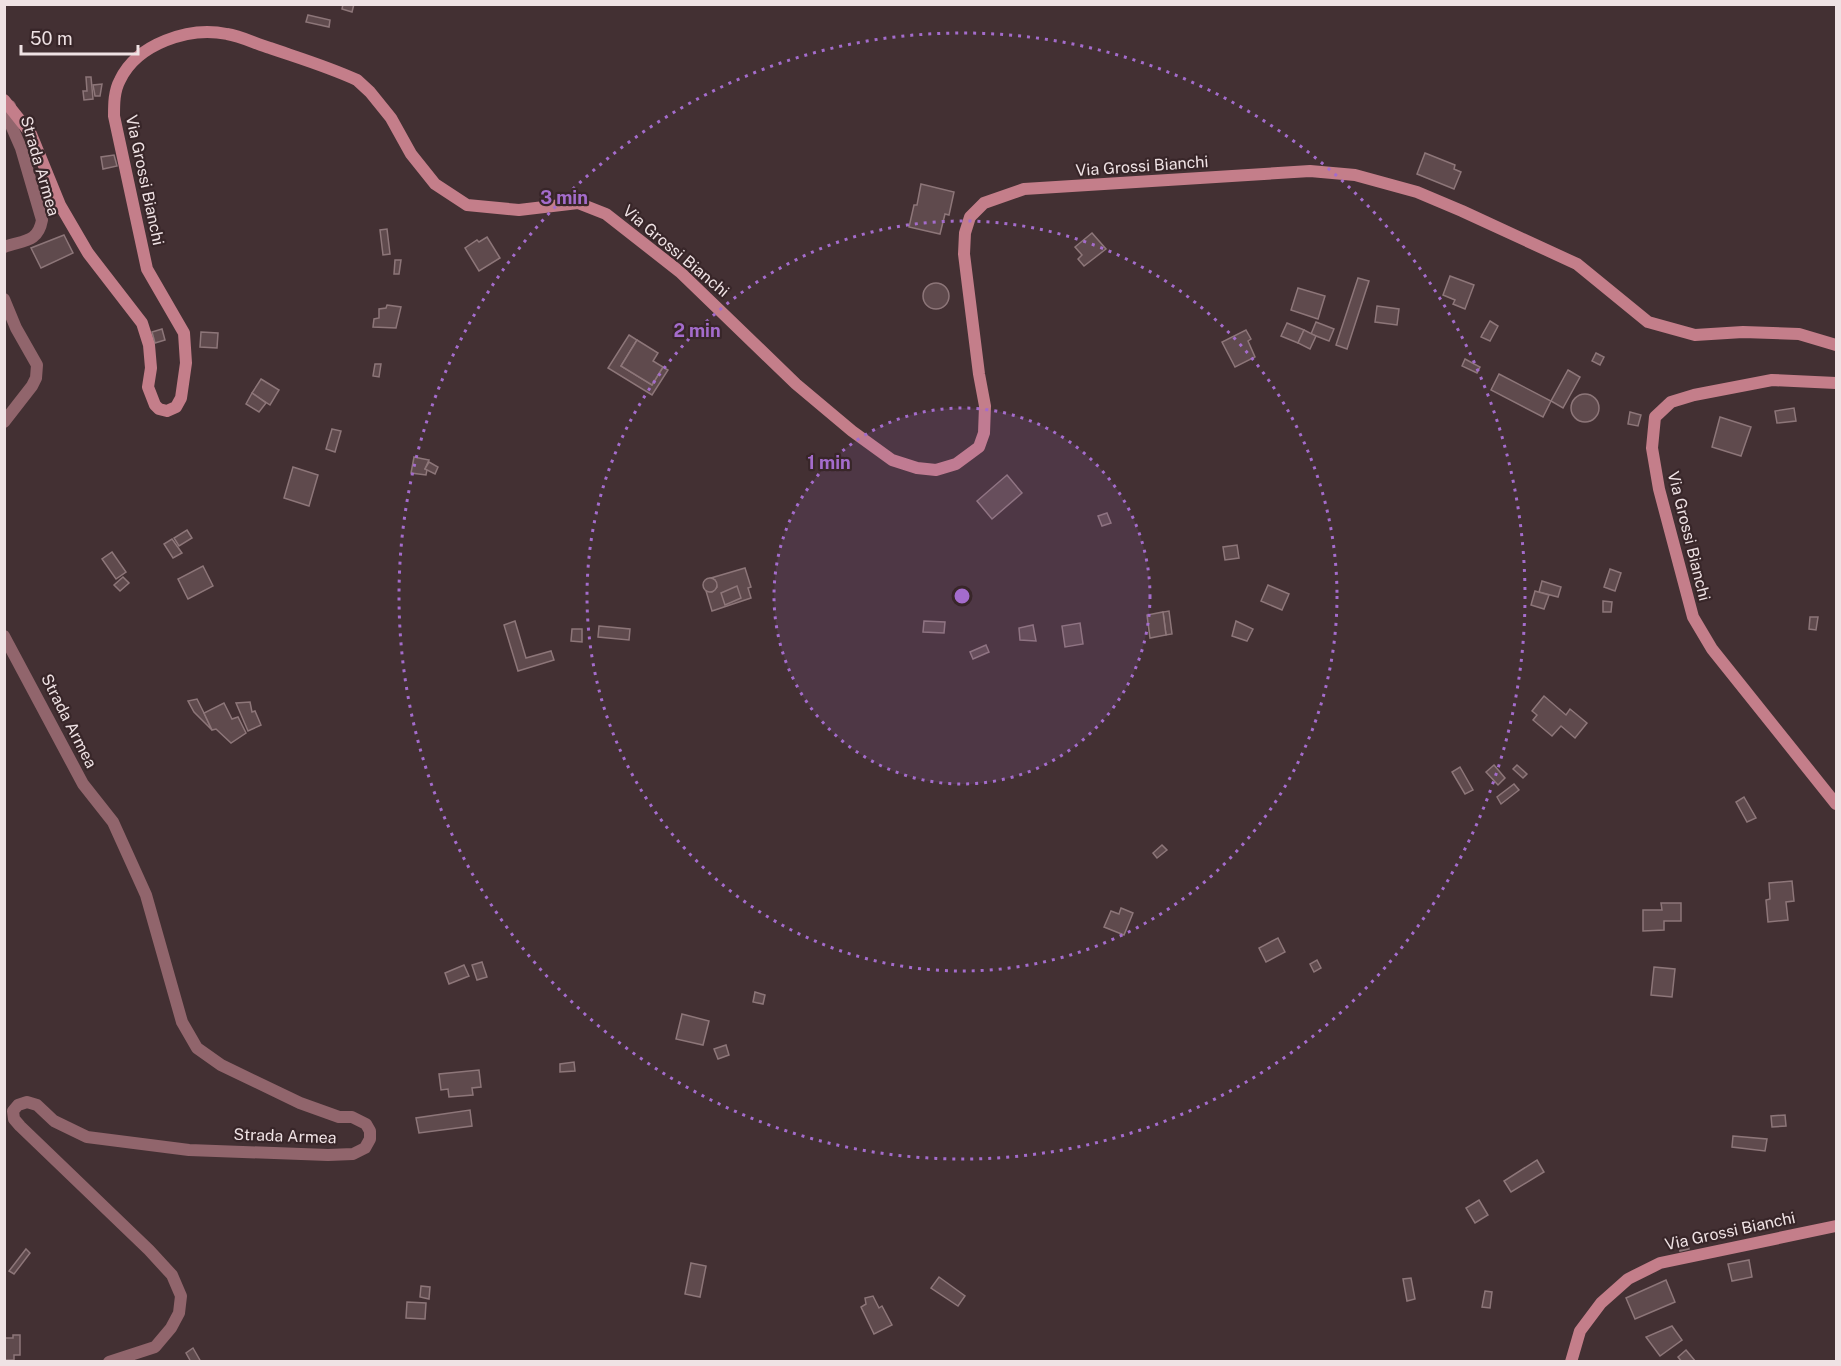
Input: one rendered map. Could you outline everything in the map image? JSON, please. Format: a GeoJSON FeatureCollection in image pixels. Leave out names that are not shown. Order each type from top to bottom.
{"type":"FeatureCollection","features":[{"type":"Feature","properties":{"kind":"main road","name":"Via Grossi Bianchi"},"geometry":{"type":"LineString","coordinates":[[7,103],[31,134],[60,205],[87,253],[142,323],[149,345],[151,368],[148,387],[155,405],[167,411],[176,407],[181,398],[186,363],[184,333],[147,269],[114,116],[115,97],[119,81],[129,66],[139,57],[161,42],[196,32],[226,34],[357,80],[391,118],[411,154],[435,184],[466,205],[519,210],[578,203],[606,214],[680,273],[796,384],[852,431],[892,460],[917,468],[936,470],[956,464],[979,447],[984,433],[986,406],[979,374],[964,254],[965,233],[970,217],[984,203],[1024,189],[1310,171],[1355,175],[1426,196],[1577,264],[1648,322],[1695,335],[1743,332],[1799,334],[1836,345]]}},
{"type":"Feature","properties":{"kind":"main road","name":"Via Grossi Bianchi"},"geometry":{"type":"LineString","coordinates":[[1836,383],[1772,380],[1694,395],[1671,402],[1655,417],[1652,448],[1659,489],[1693,617],[1712,649],[1836,804]]}},
{"type":"Feature","properties":{"kind":"main road","name":"Via Grossi Bianchi"},"geometry":{"type":"LineString","coordinates":[[1571,1362],[1580,1331],[1601,1303],[1628,1279],[1660,1263],[1836,1226]]}},
{"type":"Feature","properties":{"kind":"street","name":"Strada Armea"},"geometry":{"type":"LineString","coordinates":[[4,247],[32,238],[40,231],[42,219],[21,148],[7,117],[7,103]]}},
{"type":"Feature","properties":{"kind":"street"},"geometry":{"type":"LineString","coordinates":[[4,299],[16,328],[37,365],[36,378],[32,386],[4,422]]}},
{"type":"Feature","properties":{"kind":"street","name":"Strada Armea"},"geometry":{"type":"LineString","coordinates":[[4,636],[83,784],[113,822],[146,895],[183,1022],[197,1048],[221,1065],[280,1094],[339,1117],[352,1118],[366,1124],[370,1131],[370,1139],[364,1148],[353,1154],[189,1150],[87,1137],[54,1121],[37,1105],[27,1102],[18,1105],[13,1110],[14,1119],[149,1250],[172,1275],[181,1296],[179,1313],[171,1328],[154,1347],[109,1362]]}},
{"type":"Feature","properties":{"kind":"building"},"geometry":{"type":"Polygon","coordinates":[[[343,4],[354,4],[352,12],[342,9],[343,4]]]}},
{"type":"Feature","properties":{"kind":"building"},"geometry":{"type":"Polygon","coordinates":[[[308,15],[330,20],[329,27],[306,22],[308,15]]]}},
{"type":"Feature","properties":{"kind":"building"},"geometry":{"type":"Polygon","coordinates":[[[86,77],[91,77],[93,99],[84,100],[83,91],[87,91],[86,77]]]}},
{"type":"Feature","properties":{"kind":"building"},"geometry":{"type":"Polygon","coordinates":[[[102,84],[100,96],[95,96],[93,85],[102,84]]]}},
{"type":"Feature","properties":{"kind":"building"},"geometry":{"type":"Polygon","coordinates":[[[1425,153],[1455,165],[1454,169],[1461,172],[1454,189],[1417,174],[1425,153]]]}},
{"type":"Feature","properties":{"kind":"building"},"geometry":{"type":"Polygon","coordinates":[[[114,155],[117,166],[103,169],[101,157],[114,155]]]}},
{"type":"Feature","properties":{"kind":"building"},"geometry":{"type":"Polygon","coordinates":[[[921,184],[954,192],[949,215],[945,214],[940,234],[909,227],[921,184]]]}},
{"type":"Feature","properties":{"kind":"building"},"geometry":{"type":"Polygon","coordinates":[[[387,229],[390,254],[383,255],[380,230],[387,229]]]}},
{"type":"Feature","properties":{"kind":"building"},"geometry":{"type":"Polygon","coordinates":[[[1092,233],[1106,249],[1084,266],[1078,259],[1082,255],[1075,247],[1092,233]]]}},
{"type":"Feature","properties":{"kind":"building"},"geometry":{"type":"Polygon","coordinates":[[[64,235],[73,253],[41,268],[31,248],[64,235]]]}},
{"type":"Feature","properties":{"kind":"building"},"geometry":{"type":"Polygon","coordinates":[[[487,237],[500,258],[479,271],[465,248],[487,237]]]}},
{"type":"Feature","properties":{"kind":"building"},"geometry":{"type":"Polygon","coordinates":[[[395,260],[401,260],[399,274],[394,274],[395,260]]]}},
{"type":"Feature","properties":{"kind":"building"},"geometry":{"type":"Polygon","coordinates":[[[1450,276],[1474,285],[1465,309],[1453,304],[1455,300],[1443,295],[1450,276]]]}},
{"type":"Feature","properties":{"kind":"building"},"geometry":{"type":"Polygon","coordinates":[[[1358,278],[1369,281],[1347,349],[1336,345],[1358,278]]]}},
{"type":"Feature","properties":{"kind":"building"},"geometry":{"type":"Polygon","coordinates":[[[936,283],[945,287],[949,296],[945,305],[936,309],[927,305],[923,296],[927,287],[936,283]]]}},
{"type":"Feature","properties":{"kind":"building"},"geometry":{"type":"Polygon","coordinates":[[[1298,288],[1325,296],[1318,319],[1291,310],[1298,288]]]}},
{"type":"Feature","properties":{"kind":"building"},"geometry":{"type":"Polygon","coordinates":[[[387,305],[401,307],[396,328],[373,327],[374,319],[379,318],[379,309],[386,308],[387,305]]]}},
{"type":"Feature","properties":{"kind":"building"},"geometry":{"type":"Polygon","coordinates":[[[1377,306],[1399,309],[1397,325],[1375,322],[1377,306]]]}},
{"type":"Feature","properties":{"kind":"building"},"geometry":{"type":"Polygon","coordinates":[[[1490,321],[1498,326],[1490,341],[1481,337],[1490,321]]]}},
{"type":"Feature","properties":{"kind":"building"},"geometry":{"type":"Polygon","coordinates":[[[1316,322],[1334,329],[1329,341],[1311,334],[1316,322]]]}},
{"type":"Feature","properties":{"kind":"building"},"geometry":{"type":"Polygon","coordinates":[[[1287,323],[1304,330],[1298,343],[1281,336],[1287,323]]]}},
{"type":"Feature","properties":{"kind":"building"},"geometry":{"type":"Polygon","coordinates":[[[162,329],[165,340],[155,343],[152,332],[162,329]]]}},
{"type":"Feature","properties":{"kind":"building"},"geometry":{"type":"Polygon","coordinates":[[[1246,330],[1251,339],[1248,341],[1255,357],[1235,367],[1222,342],[1246,330]]]}},
{"type":"Feature","properties":{"kind":"building"},"geometry":{"type":"Polygon","coordinates":[[[1304,330],[1316,336],[1310,349],[1298,343],[1304,330]]]}},
{"type":"Feature","properties":{"kind":"building"},"geometry":{"type":"Polygon","coordinates":[[[201,332],[218,333],[217,348],[200,347],[201,332]]]}},
{"type":"Feature","properties":{"kind":"building"},"geometry":{"type":"Polygon","coordinates":[[[629,335],[637,340],[621,366],[652,385],[663,367],[668,370],[652,395],[608,368],[629,335]]]}},
{"type":"Feature","properties":{"kind":"building"},"geometry":{"type":"Polygon","coordinates":[[[637,340],[658,353],[653,361],[663,367],[652,385],[621,366],[637,340]]]}},
{"type":"Feature","properties":{"kind":"building"},"geometry":{"type":"Polygon","coordinates":[[[1596,353],[1604,357],[1600,365],[1592,361],[1596,353]]]}},
{"type":"Feature","properties":{"kind":"building"},"geometry":{"type":"Polygon","coordinates":[[[1465,359],[1480,367],[1477,373],[1462,366],[1465,359]]]}},
{"type":"Feature","properties":{"kind":"building"},"geometry":{"type":"Polygon","coordinates":[[[375,364],[381,364],[379,377],[373,376],[375,364]]]}},
{"type":"Feature","properties":{"kind":"building"},"geometry":{"type":"Polygon","coordinates":[[[1568,370],[1580,377],[1563,408],[1551,401],[1568,370]]]}},
{"type":"Feature","properties":{"kind":"building"},"geometry":{"type":"Polygon","coordinates":[[[1499,374],[1551,401],[1543,417],[1491,390],[1499,374]]]}},
{"type":"Feature","properties":{"kind":"building"},"geometry":{"type":"Polygon","coordinates":[[[261,379],[279,390],[270,405],[252,393],[261,379]]]}},
{"type":"Feature","properties":{"kind":"building"},"geometry":{"type":"Polygon","coordinates":[[[252,393],[266,403],[259,412],[246,404],[252,393]]]}},
{"type":"Feature","properties":{"kind":"building"},"geometry":{"type":"Polygon","coordinates":[[[1585,394],[1595,398],[1599,408],[1595,418],[1585,422],[1575,418],[1571,408],[1575,398],[1585,394]]]}},
{"type":"Feature","properties":{"kind":"building"},"geometry":{"type":"Polygon","coordinates":[[[1794,408],[1796,421],[1777,423],[1775,411],[1794,408]]]}},
{"type":"Feature","properties":{"kind":"building"},"geometry":{"type":"Polygon","coordinates":[[[1630,412],[1641,415],[1638,426],[1628,424],[1630,412]]]}},
{"type":"Feature","properties":{"kind":"building"},"geometry":{"type":"Polygon","coordinates":[[[1720,417],[1751,427],[1741,456],[1712,447],[1720,417]]]}},
{"type":"Feature","properties":{"kind":"building"},"geometry":{"type":"Polygon","coordinates":[[[332,429],[341,431],[335,452],[326,449],[332,429]]]}},
{"type":"Feature","properties":{"kind":"building"},"geometry":{"type":"Polygon","coordinates":[[[414,457],[429,460],[425,469],[427,470],[426,475],[411,473],[414,457]]]}},
{"type":"Feature","properties":{"kind":"building"},"geometry":{"type":"Polygon","coordinates":[[[429,462],[438,467],[435,474],[425,469],[429,462]]]}},
{"type":"Feature","properties":{"kind":"building"},"geometry":{"type":"Polygon","coordinates":[[[293,467],[318,475],[309,506],[284,498],[293,467]]]}},
{"type":"Feature","properties":{"kind":"building"},"geometry":{"type":"Polygon","coordinates":[[[1007,475],[1022,493],[992,519],[977,501],[1007,475]]]}},
{"type":"Feature","properties":{"kind":"building"},"geometry":{"type":"Polygon","coordinates":[[[1107,513],[1111,523],[1102,526],[1098,516],[1107,513]]]}},
{"type":"Feature","properties":{"kind":"building"},"geometry":{"type":"Polygon","coordinates":[[[187,530],[192,538],[179,546],[174,538],[187,530]]]}},
{"type":"Feature","properties":{"kind":"building"},"geometry":{"type":"Polygon","coordinates":[[[172,539],[182,553],[173,558],[164,544],[172,539]]]}},
{"type":"Feature","properties":{"kind":"building"},"geometry":{"type":"Polygon","coordinates":[[[1237,545],[1239,558],[1225,560],[1223,547],[1237,545]]]}},
{"type":"Feature","properties":{"kind":"building"},"geometry":{"type":"Polygon","coordinates":[[[112,552],[126,572],[116,579],[102,559],[112,552]]]}},
{"type":"Feature","properties":{"kind":"building"},"geometry":{"type":"Polygon","coordinates":[[[203,566],[213,586],[188,599],[178,579],[203,566]]]}},
{"type":"Feature","properties":{"kind":"building"},"geometry":{"type":"Polygon","coordinates":[[[745,568],[751,587],[748,588],[751,598],[712,611],[706,591],[712,592],[717,587],[715,580],[711,578],[745,568]]]}},
{"type":"Feature","properties":{"kind":"building"},"geometry":{"type":"Polygon","coordinates":[[[1610,569],[1621,573],[1615,591],[1604,587],[1610,569]]]}},
{"type":"Feature","properties":{"kind":"building"},"geometry":{"type":"Polygon","coordinates":[[[123,577],[129,583],[120,591],[114,585],[123,577]]]}},
{"type":"Feature","properties":{"kind":"building"},"geometry":{"type":"Polygon","coordinates":[[[710,578],[715,580],[717,585],[715,590],[710,592],[705,590],[703,585],[705,580],[710,578]]]}},
{"type":"Feature","properties":{"kind":"building"},"geometry":{"type":"Polygon","coordinates":[[[1542,581],[1561,587],[1558,597],[1539,592],[1542,581]]]}},
{"type":"Feature","properties":{"kind":"building"},"geometry":{"type":"Polygon","coordinates":[[[1268,585],[1289,594],[1282,610],[1261,601],[1268,585]]]}},
{"type":"Feature","properties":{"kind":"building"},"geometry":{"type":"Polygon","coordinates":[[[737,586],[741,598],[725,605],[721,593],[737,586]]]}},
{"type":"Feature","properties":{"kind":"building"},"geometry":{"type":"Polygon","coordinates":[[[1535,591],[1549,595],[1544,609],[1531,605],[1535,591]]]}},
{"type":"Feature","properties":{"kind":"building"},"geometry":{"type":"Polygon","coordinates":[[[1603,601],[1612,602],[1611,612],[1603,612],[1603,601]]]}},
{"type":"Feature","properties":{"kind":"building"},"geometry":{"type":"Polygon","coordinates":[[[1169,611],[1172,634],[1166,635],[1163,612],[1169,611]]]}},
{"type":"Feature","properties":{"kind":"building"},"geometry":{"type":"Polygon","coordinates":[[[1163,612],[1166,635],[1150,638],[1147,615],[1163,612]]]}},
{"type":"Feature","properties":{"kind":"building"},"geometry":{"type":"Polygon","coordinates":[[[1810,617],[1818,617],[1816,630],[1809,629],[1810,617]]]}},
{"type":"Feature","properties":{"kind":"building"},"geometry":{"type":"Polygon","coordinates":[[[515,621],[526,658],[551,651],[554,660],[518,671],[504,625],[515,621]]]}},
{"type":"Feature","properties":{"kind":"building"},"geometry":{"type":"Polygon","coordinates":[[[924,621],[945,622],[944,633],[923,632],[924,621]]]}},
{"type":"Feature","properties":{"kind":"building"},"geometry":{"type":"Polygon","coordinates":[[[1236,621],[1253,629],[1247,641],[1232,636],[1236,621]]]}},
{"type":"Feature","properties":{"kind":"building"},"geometry":{"type":"Polygon","coordinates":[[[1080,623],[1083,644],[1065,647],[1062,626],[1080,623]]]}},
{"type":"Feature","properties":{"kind":"building"},"geometry":{"type":"Polygon","coordinates":[[[1033,625],[1036,641],[1020,640],[1019,628],[1033,625]]]}},
{"type":"Feature","properties":{"kind":"building"},"geometry":{"type":"Polygon","coordinates":[[[599,626],[630,629],[629,640],[598,637],[599,626]]]}},
{"type":"Feature","properties":{"kind":"building"},"geometry":{"type":"Polygon","coordinates":[[[572,629],[582,629],[582,642],[571,641],[572,629]]]}},
{"type":"Feature","properties":{"kind":"building"},"geometry":{"type":"Polygon","coordinates":[[[986,645],[989,652],[973,659],[970,652],[986,645]]]}},
{"type":"Feature","properties":{"kind":"building"},"geometry":{"type":"Polygon","coordinates":[[[1544,696],[1566,715],[1570,709],[1587,723],[1575,738],[1561,726],[1552,736],[1533,720],[1537,715],[1532,711],[1544,696]]]}},
{"type":"Feature","properties":{"kind":"building"},"geometry":{"type":"Polygon","coordinates":[[[197,699],[212,730],[194,712],[188,701],[197,699]]]}},
{"type":"Feature","properties":{"kind":"building"},"geometry":{"type":"Polygon","coordinates":[[[250,702],[252,712],[255,711],[261,725],[248,731],[236,703],[250,702]]]}},
{"type":"Feature","properties":{"kind":"building"},"geometry":{"type":"Polygon","coordinates":[[[224,703],[232,719],[238,717],[246,733],[231,743],[216,729],[212,730],[204,713],[224,703]]]}},
{"type":"Feature","properties":{"kind":"building"},"geometry":{"type":"Polygon","coordinates":[[[1494,765],[1505,778],[1498,785],[1486,772],[1494,765]]]}},
{"type":"Feature","properties":{"kind":"building"},"geometry":{"type":"Polygon","coordinates":[[[1517,765],[1527,774],[1523,778],[1513,769],[1517,765]]]}},
{"type":"Feature","properties":{"kind":"building"},"geometry":{"type":"Polygon","coordinates":[[[1460,767],[1473,790],[1465,794],[1452,772],[1460,767]]]}},
{"type":"Feature","properties":{"kind":"building"},"geometry":{"type":"Polygon","coordinates":[[[1514,784],[1519,790],[1501,804],[1497,797],[1514,784]]]}},
{"type":"Feature","properties":{"kind":"building"},"geometry":{"type":"Polygon","coordinates":[[[1744,797],[1756,818],[1747,822],[1736,802],[1744,797]]]}},
{"type":"Feature","properties":{"kind":"building"},"geometry":{"type":"Polygon","coordinates":[[[1162,845],[1167,850],[1157,858],[1153,853],[1162,845]]]}},
{"type":"Feature","properties":{"kind":"building"},"geometry":{"type":"Polygon","coordinates":[[[1792,881],[1794,901],[1786,902],[1788,920],[1768,922],[1766,900],[1770,899],[1769,883],[1792,881]]]}},
{"type":"Feature","properties":{"kind":"building"},"geometry":{"type":"Polygon","coordinates":[[[1661,903],[1681,903],[1681,921],[1664,921],[1664,930],[1643,931],[1643,910],[1662,910],[1661,903]]]}},
{"type":"Feature","properties":{"kind":"building"},"geometry":{"type":"Polygon","coordinates":[[[1121,908],[1133,913],[1124,935],[1104,927],[1111,911],[1119,914],[1121,908]]]}},
{"type":"Feature","properties":{"kind":"building"},"geometry":{"type":"Polygon","coordinates":[[[1278,938],[1285,952],[1266,962],[1259,948],[1278,938]]]}},
{"type":"Feature","properties":{"kind":"building"},"geometry":{"type":"Polygon","coordinates":[[[1317,960],[1321,968],[1314,972],[1310,964],[1317,960]]]}},
{"type":"Feature","properties":{"kind":"building"},"geometry":{"type":"Polygon","coordinates":[[[482,962],[487,977],[477,980],[472,965],[482,962]]]}},
{"type":"Feature","properties":{"kind":"building"},"geometry":{"type":"Polygon","coordinates":[[[464,965],[469,976],[449,984],[445,973],[464,965]]]}},
{"type":"Feature","properties":{"kind":"building"},"geometry":{"type":"Polygon","coordinates":[[[1654,967],[1675,969],[1672,997],[1651,995],[1654,967]]]}},
{"type":"Feature","properties":{"kind":"building"},"geometry":{"type":"Polygon","coordinates":[[[755,992],[765,995],[763,1004],[753,1002],[755,992]]]}},
{"type":"Feature","properties":{"kind":"building"},"geometry":{"type":"Polygon","coordinates":[[[682,1014],[709,1021],[703,1045],[676,1039],[682,1014]]]}},
{"type":"Feature","properties":{"kind":"building"},"geometry":{"type":"Polygon","coordinates":[[[726,1045],[729,1055],[718,1059],[714,1049],[726,1045]]]}},
{"type":"Feature","properties":{"kind":"building"},"geometry":{"type":"Polygon","coordinates":[[[574,1062],[575,1071],[560,1072],[560,1064],[574,1062]]]}},
{"type":"Feature","properties":{"kind":"building"},"geometry":{"type":"Polygon","coordinates":[[[479,1070],[481,1087],[472,1088],[473,1095],[449,1097],[448,1089],[441,1090],[439,1074],[479,1070]]]}},
{"type":"Feature","properties":{"kind":"building"},"geometry":{"type":"Polygon","coordinates":[[[470,1110],[472,1126],[419,1133],[416,1118],[470,1110]]]}},
{"type":"Feature","properties":{"kind":"building"},"geometry":{"type":"Polygon","coordinates":[[[1785,1115],[1786,1126],[1772,1127],[1771,1116],[1785,1115]]]}},
{"type":"Feature","properties":{"kind":"building"},"geometry":{"type":"Polygon","coordinates":[[[1733,1136],[1767,1139],[1765,1151],[1732,1147],[1733,1136]]]}},
{"type":"Feature","properties":{"kind":"building"},"geometry":{"type":"Polygon","coordinates":[[[1537,1160],[1544,1172],[1511,1192],[1504,1181],[1537,1160]]]}},
{"type":"Feature","properties":{"kind":"building"},"geometry":{"type":"Polygon","coordinates":[[[1479,1200],[1488,1215],[1475,1223],[1466,1208],[1479,1200]]]}},
{"type":"Feature","properties":{"kind":"building"},"geometry":{"type":"Polygon","coordinates":[[[1688,1243],[1689,1249],[1680,1251],[1679,1245],[1688,1243]]]}},
{"type":"Feature","properties":{"kind":"building"},"geometry":{"type":"Polygon","coordinates":[[[26,1249],[30,1253],[14,1274],[9,1271],[26,1249]]]}},
{"type":"Feature","properties":{"kind":"building"},"geometry":{"type":"Polygon","coordinates":[[[1749,1260],[1752,1277],[1732,1281],[1728,1264],[1749,1260]]]}},
{"type":"Feature","properties":{"kind":"building"},"geometry":{"type":"Polygon","coordinates":[[[691,1263],[706,1266],[700,1297],[685,1294],[691,1263]]]}},
{"type":"Feature","properties":{"kind":"building"},"geometry":{"type":"Polygon","coordinates":[[[939,1277],[965,1296],[958,1306],[931,1288],[939,1277]]]}},
{"type":"Feature","properties":{"kind":"building"},"geometry":{"type":"Polygon","coordinates":[[[1411,1278],[1415,1299],[1407,1301],[1403,1279],[1411,1278]]]}},
{"type":"Feature","properties":{"kind":"building"},"geometry":{"type":"Polygon","coordinates":[[[1666,1280],[1675,1302],[1635,1319],[1626,1298],[1666,1280]]]}},
{"type":"Feature","properties":{"kind":"building"},"geometry":{"type":"Polygon","coordinates":[[[421,1286],[430,1287],[429,1299],[420,1297],[421,1286]]]}},
{"type":"Feature","properties":{"kind":"building"},"geometry":{"type":"Polygon","coordinates":[[[1485,1291],[1492,1292],[1490,1308],[1482,1307],[1485,1291]]]}},
{"type":"Feature","properties":{"kind":"building"},"geometry":{"type":"Polygon","coordinates":[[[873,1296],[879,1308],[882,1306],[892,1325],[874,1334],[861,1307],[866,1304],[865,1298],[873,1296]]]}},
{"type":"Feature","properties":{"kind":"building"},"geometry":{"type":"Polygon","coordinates":[[[407,1302],[426,1303],[425,1319],[406,1318],[407,1302]]]}},
{"type":"Feature","properties":{"kind":"building"},"geometry":{"type":"Polygon","coordinates":[[[1672,1326],[1682,1340],[1660,1356],[1646,1337],[1672,1326]]]}},
{"type":"Feature","properties":{"kind":"building"},"geometry":{"type":"Polygon","coordinates":[[[13,1335],[20,1335],[20,1355],[14,1355],[14,1360],[5,1360],[5,1338],[13,1338],[13,1335]]]}},
{"type":"Feature","properties":{"kind":"building"},"geometry":{"type":"Polygon","coordinates":[[[193,1348],[201,1362],[191,1362],[186,1353],[193,1348]]]}},
{"type":"Feature","properties":{"kind":"building"},"geometry":{"type":"Polygon","coordinates":[[[1686,1350],[1696,1362],[1682,1362],[1678,1357],[1686,1350]]]}}]}
